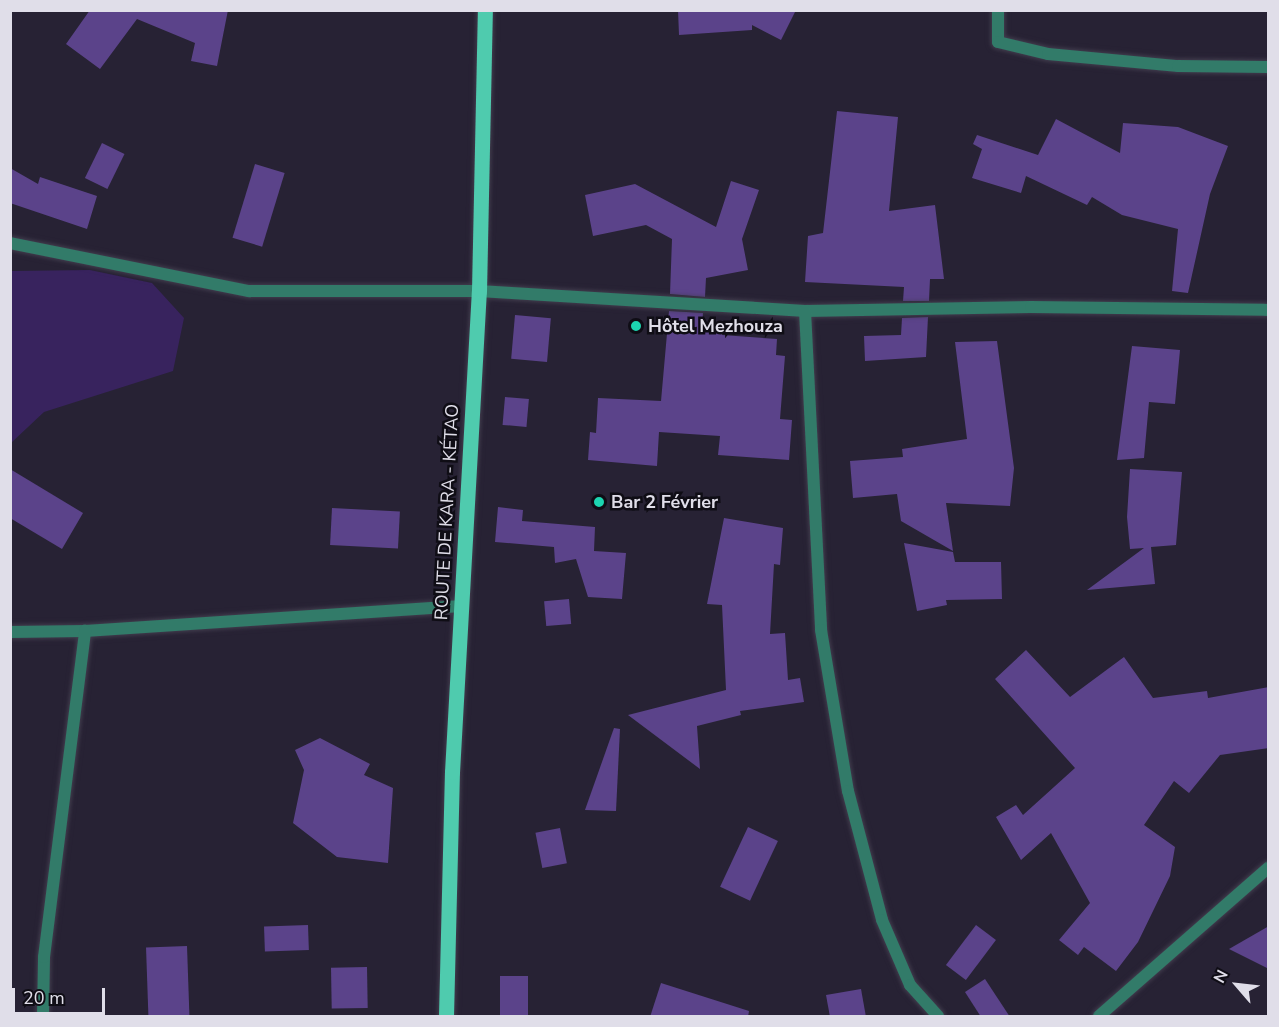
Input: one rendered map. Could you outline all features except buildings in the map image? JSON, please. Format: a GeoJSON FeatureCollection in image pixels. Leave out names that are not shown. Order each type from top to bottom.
{"type":"FeatureCollection","features":[{"type":"Feature","properties":{"kind":"main road","name":"ROUTE DE KARA - KÉTAO"},"geometry":{"type":"LineString","coordinates":[[446,1017],[461,606],[479,291],[485,10]]}},
{"type":"Feature","properties":{"kind":"street"},"geometry":{"type":"LineString","coordinates":[[998,10],[998,42],[1048,54],[1178,66],[1269,67]]}},
{"type":"Feature","properties":{"kind":"street"},"geometry":{"type":"LineString","coordinates":[[10,243],[249,291],[479,291],[805,311],[1031,307],[1269,309]]}},
{"type":"Feature","properties":{"kind":"street"},"geometry":{"type":"LineString","coordinates":[[805,311],[821,630],[848,791],[882,920],[910,985],[938,1017]]}},
{"type":"Feature","properties":{"kind":"street"},"geometry":{"type":"LineString","coordinates":[[10,632],[85,632],[461,606]]}},
{"type":"Feature","properties":{"kind":"street"},"geometry":{"type":"LineString","coordinates":[[43,1017],[44,957],[85,632]]}},
{"type":"Feature","properties":{"kind":"street"},"geometry":{"type":"LineString","coordinates":[[1099,1017],[1267,873]]}},
{"type":"Feature","properties":{"kind":"shaded area"},"geometry":{"type":"Polygon","coordinates":[[[90,270],[152,283],[184,318],[173,371],[44,412],[11,443],[11,271],[90,270]]]}},
{"type":"Feature","properties":{"kind":"place","name":"Hôtel Mezhouza"},"geometry":{"type":"Point","coordinates":[636,326]}},
{"type":"Feature","properties":{"kind":"place","name":"Bar 2 Février"},"geometry":{"type":"Point","coordinates":[599,502]}}]}
